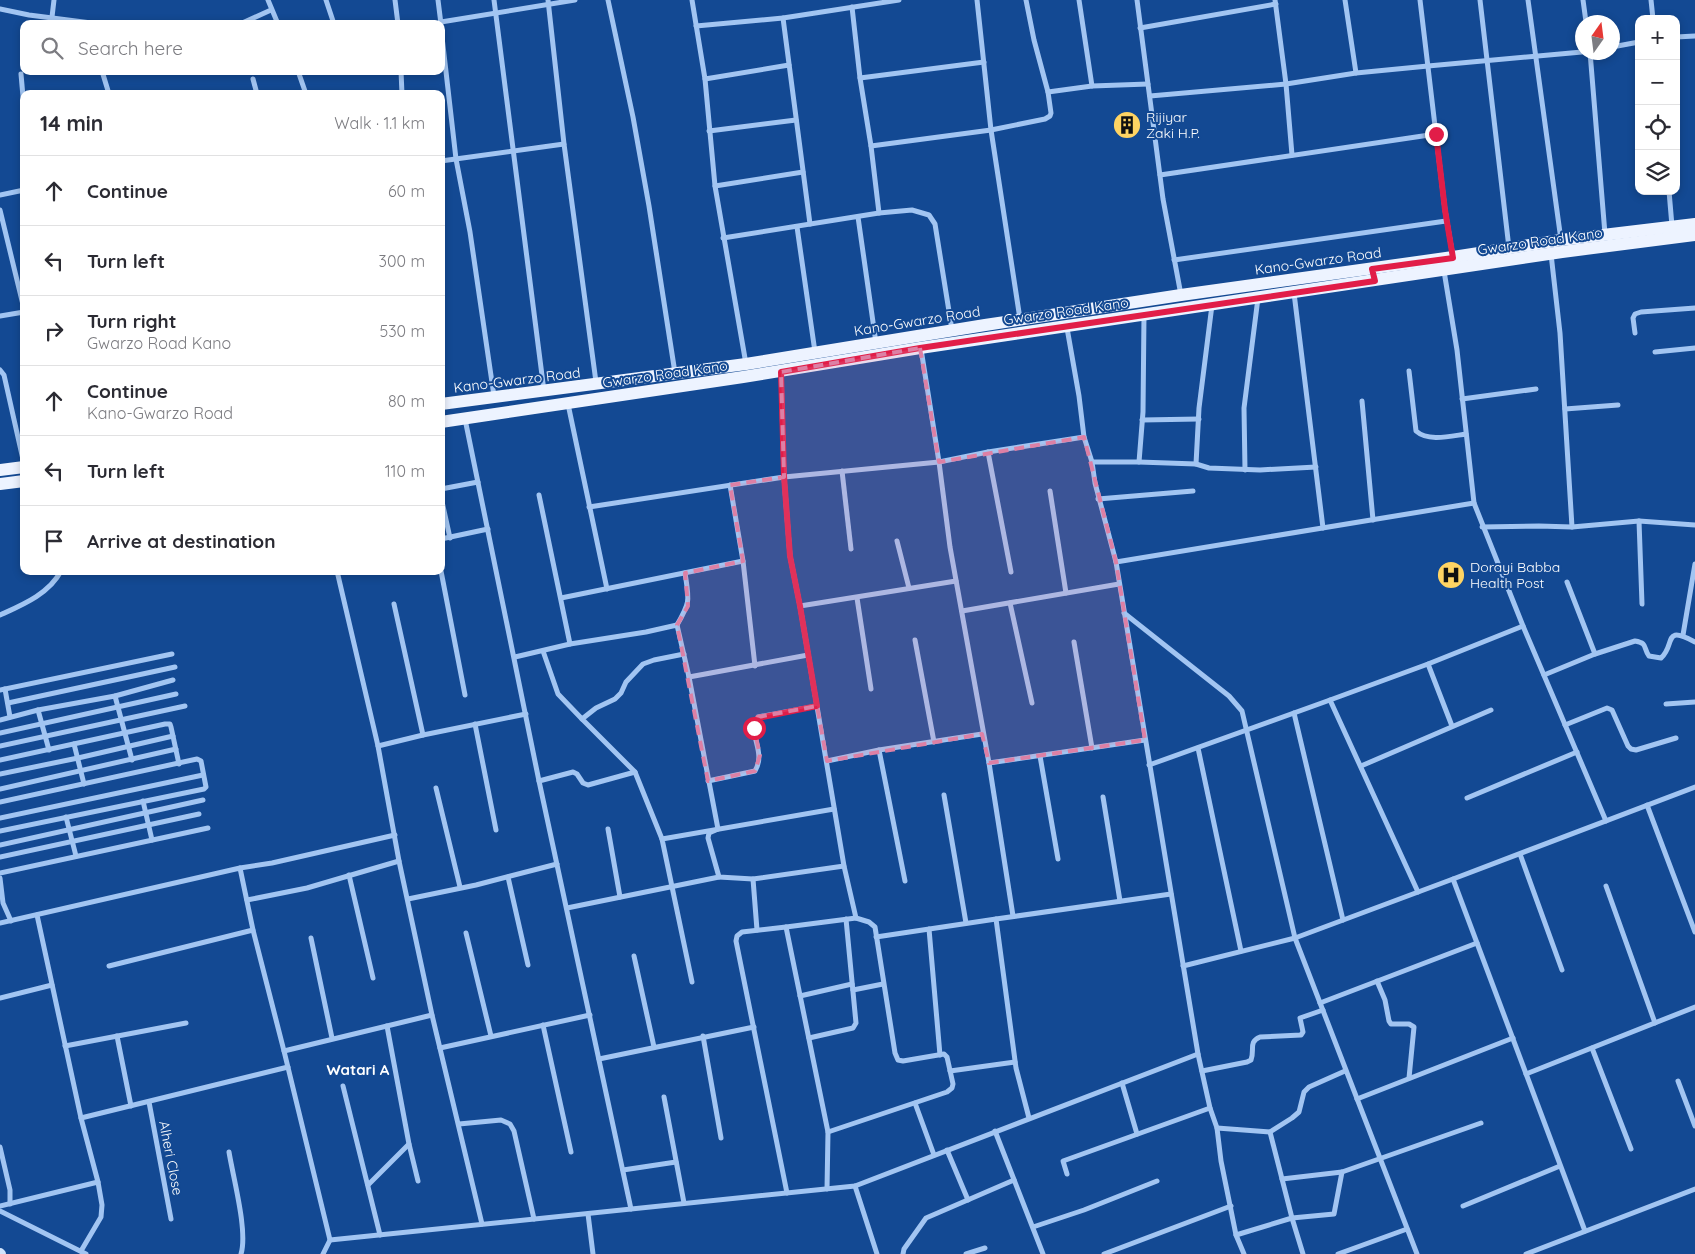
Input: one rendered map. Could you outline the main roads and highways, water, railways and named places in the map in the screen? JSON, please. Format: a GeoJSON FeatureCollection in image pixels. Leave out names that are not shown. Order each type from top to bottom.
{"type":"FeatureCollection","features":[{"type":"Feature","properties":{"kind":"main road","name":"Kano-Gwarzo Road"},"geometry":{"type":"LineString","coordinates":[[445,403],[597,385],[676,381],[746,364],[1020,319],[1181,295],[1373,275],[1453,258],[1561,240],[1695,224]]}},
{"type":"Feature","properties":{"kind":"main road","name":"Gwarzo Road Kano"},"geometry":{"type":"LineString","coordinates":[[445,422],[568,404],[676,381],[781,372],[920,348],[1294,293],[1373,275],[1444,270],[1695,235]]}},
{"type":"Feature","properties":{"kind":"main road"},"geometry":{"type":"LineString","coordinates":[[0,470],[20,466]]}},
{"type":"Feature","properties":{"kind":"main road"},"geometry":{"type":"LineString","coordinates":[[0,484],[20,482]]}},
{"type":"Feature","properties":{"kind":"place","name":"Rijiyar Zaki H.P."},"geometry":{"type":"Point","coordinates":[1127,125]}},
{"type":"Feature","properties":{"kind":"place","name":"Dorayi Babba Health Post"},"geometry":{"type":"Point","coordinates":[1451,575]}},
{"type":"Feature","properties":{"kind":"district","name":"Watari A"},"geometry":{"type":"Point","coordinates":[358,1070]}}]}
